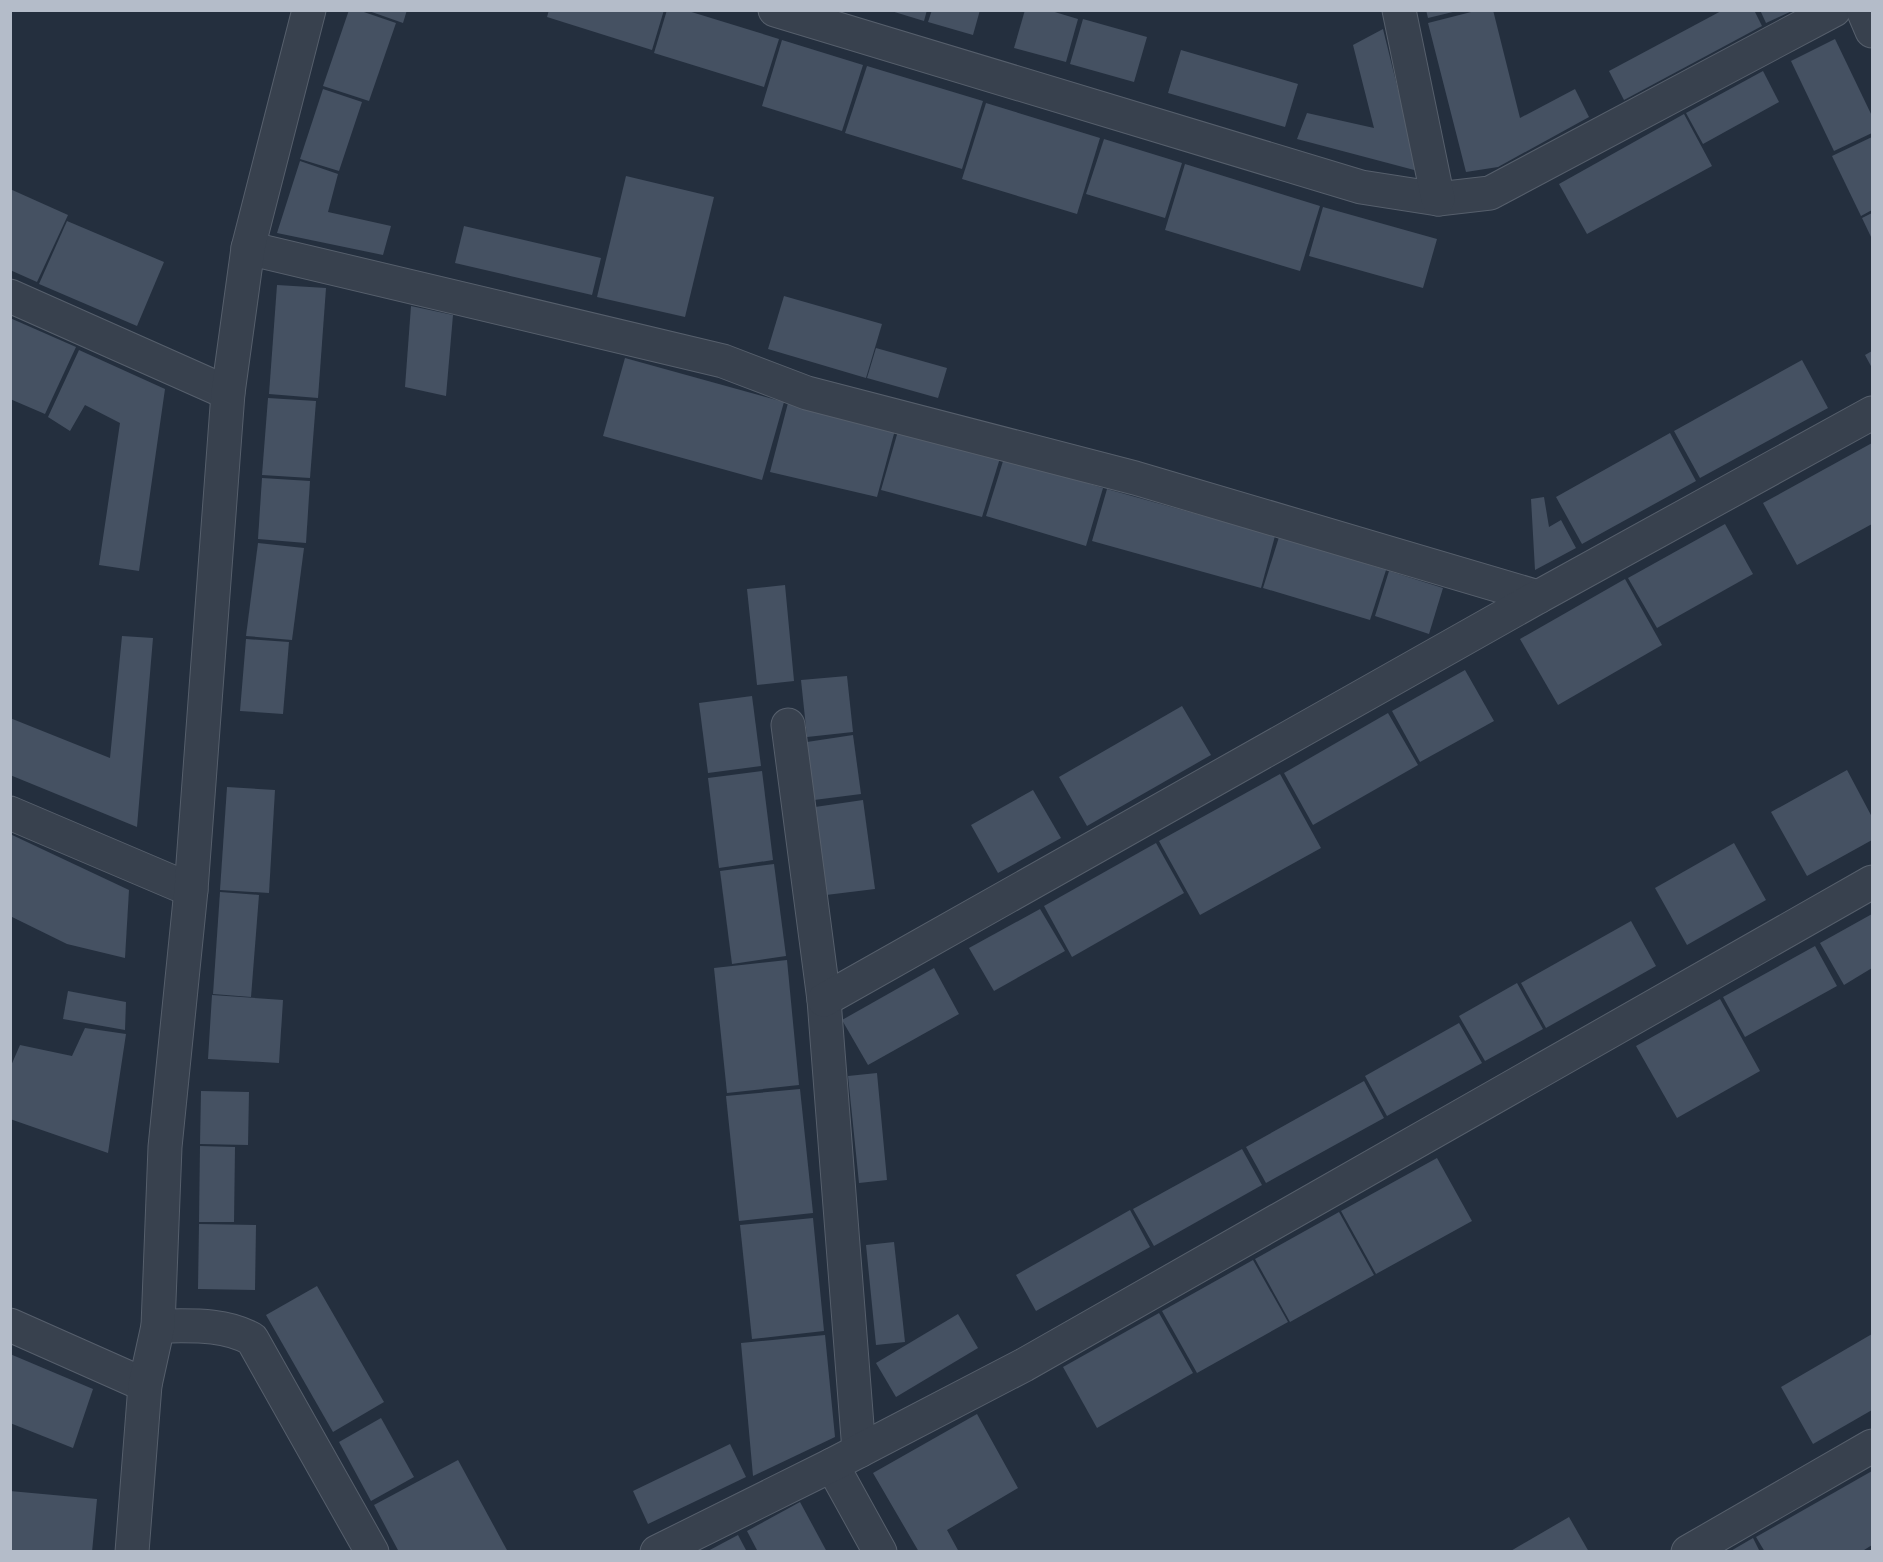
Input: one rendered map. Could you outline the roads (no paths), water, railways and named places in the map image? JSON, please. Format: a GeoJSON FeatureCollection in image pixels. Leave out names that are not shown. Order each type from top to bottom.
{"type":"FeatureCollection","features":[{"type":"Feature","properties":{"kind":"street"},"geometry":{"type":"LineString","coordinates":[[132,1551],[145,1386],[158,1326],[165,1147],[191,890],[228,393],[248,248],[309,10]]}},
{"type":"Feature","properties":{"kind":"street"},"geometry":{"type":"LineString","coordinates":[[775,10],[1361,187],[1438,199],[1490,193],[1834,10]]}},
{"type":"Feature","properties":{"kind":"street"},"geometry":{"type":"LineString","coordinates":[[1399,10],[1438,199]]}},
{"type":"Feature","properties":{"kind":"street"},"geometry":{"type":"LineString","coordinates":[[1863,10],[1872,31]]}},
{"type":"Feature","properties":{"kind":"street"},"geometry":{"type":"LineString","coordinates":[[248,248],[723,361],[807,393],[1135,478],[1538,597]]}},
{"type":"Feature","properties":{"kind":"street"},"geometry":{"type":"LineString","coordinates":[[10,296],[228,393]]}},
{"type":"Feature","properties":{"kind":"street"},"geometry":{"type":"LineString","coordinates":[[824,1000],[1538,597],[1872,413]]}},
{"type":"Feature","properties":{"kind":"street"},"geometry":{"type":"LineString","coordinates":[[788,725],[824,1000],[846,1458],[880,1551]]}},
{"type":"Feature","properties":{"kind":"street"},"geometry":{"type":"LineString","coordinates":[[10,813],[191,890]]}},
{"type":"Feature","properties":{"kind":"street"},"geometry":{"type":"LineString","coordinates":[[657,1551],[846,1458],[1024,1365],[1872,882]]}},
{"type":"Feature","properties":{"kind":"street"},"geometry":{"type":"LineString","coordinates":[[10,1325],[145,1386]]}},
{"type":"Feature","properties":{"kind":"street"},"geometry":{"type":"LineString","coordinates":[[158,1326],[209,1326],[236,1330],[252,1339],[372,1551]]}},
{"type":"Feature","properties":{"kind":"street"},"geometry":{"type":"LineString","coordinates":[[1689,1551],[1872,1446]]}}]}
